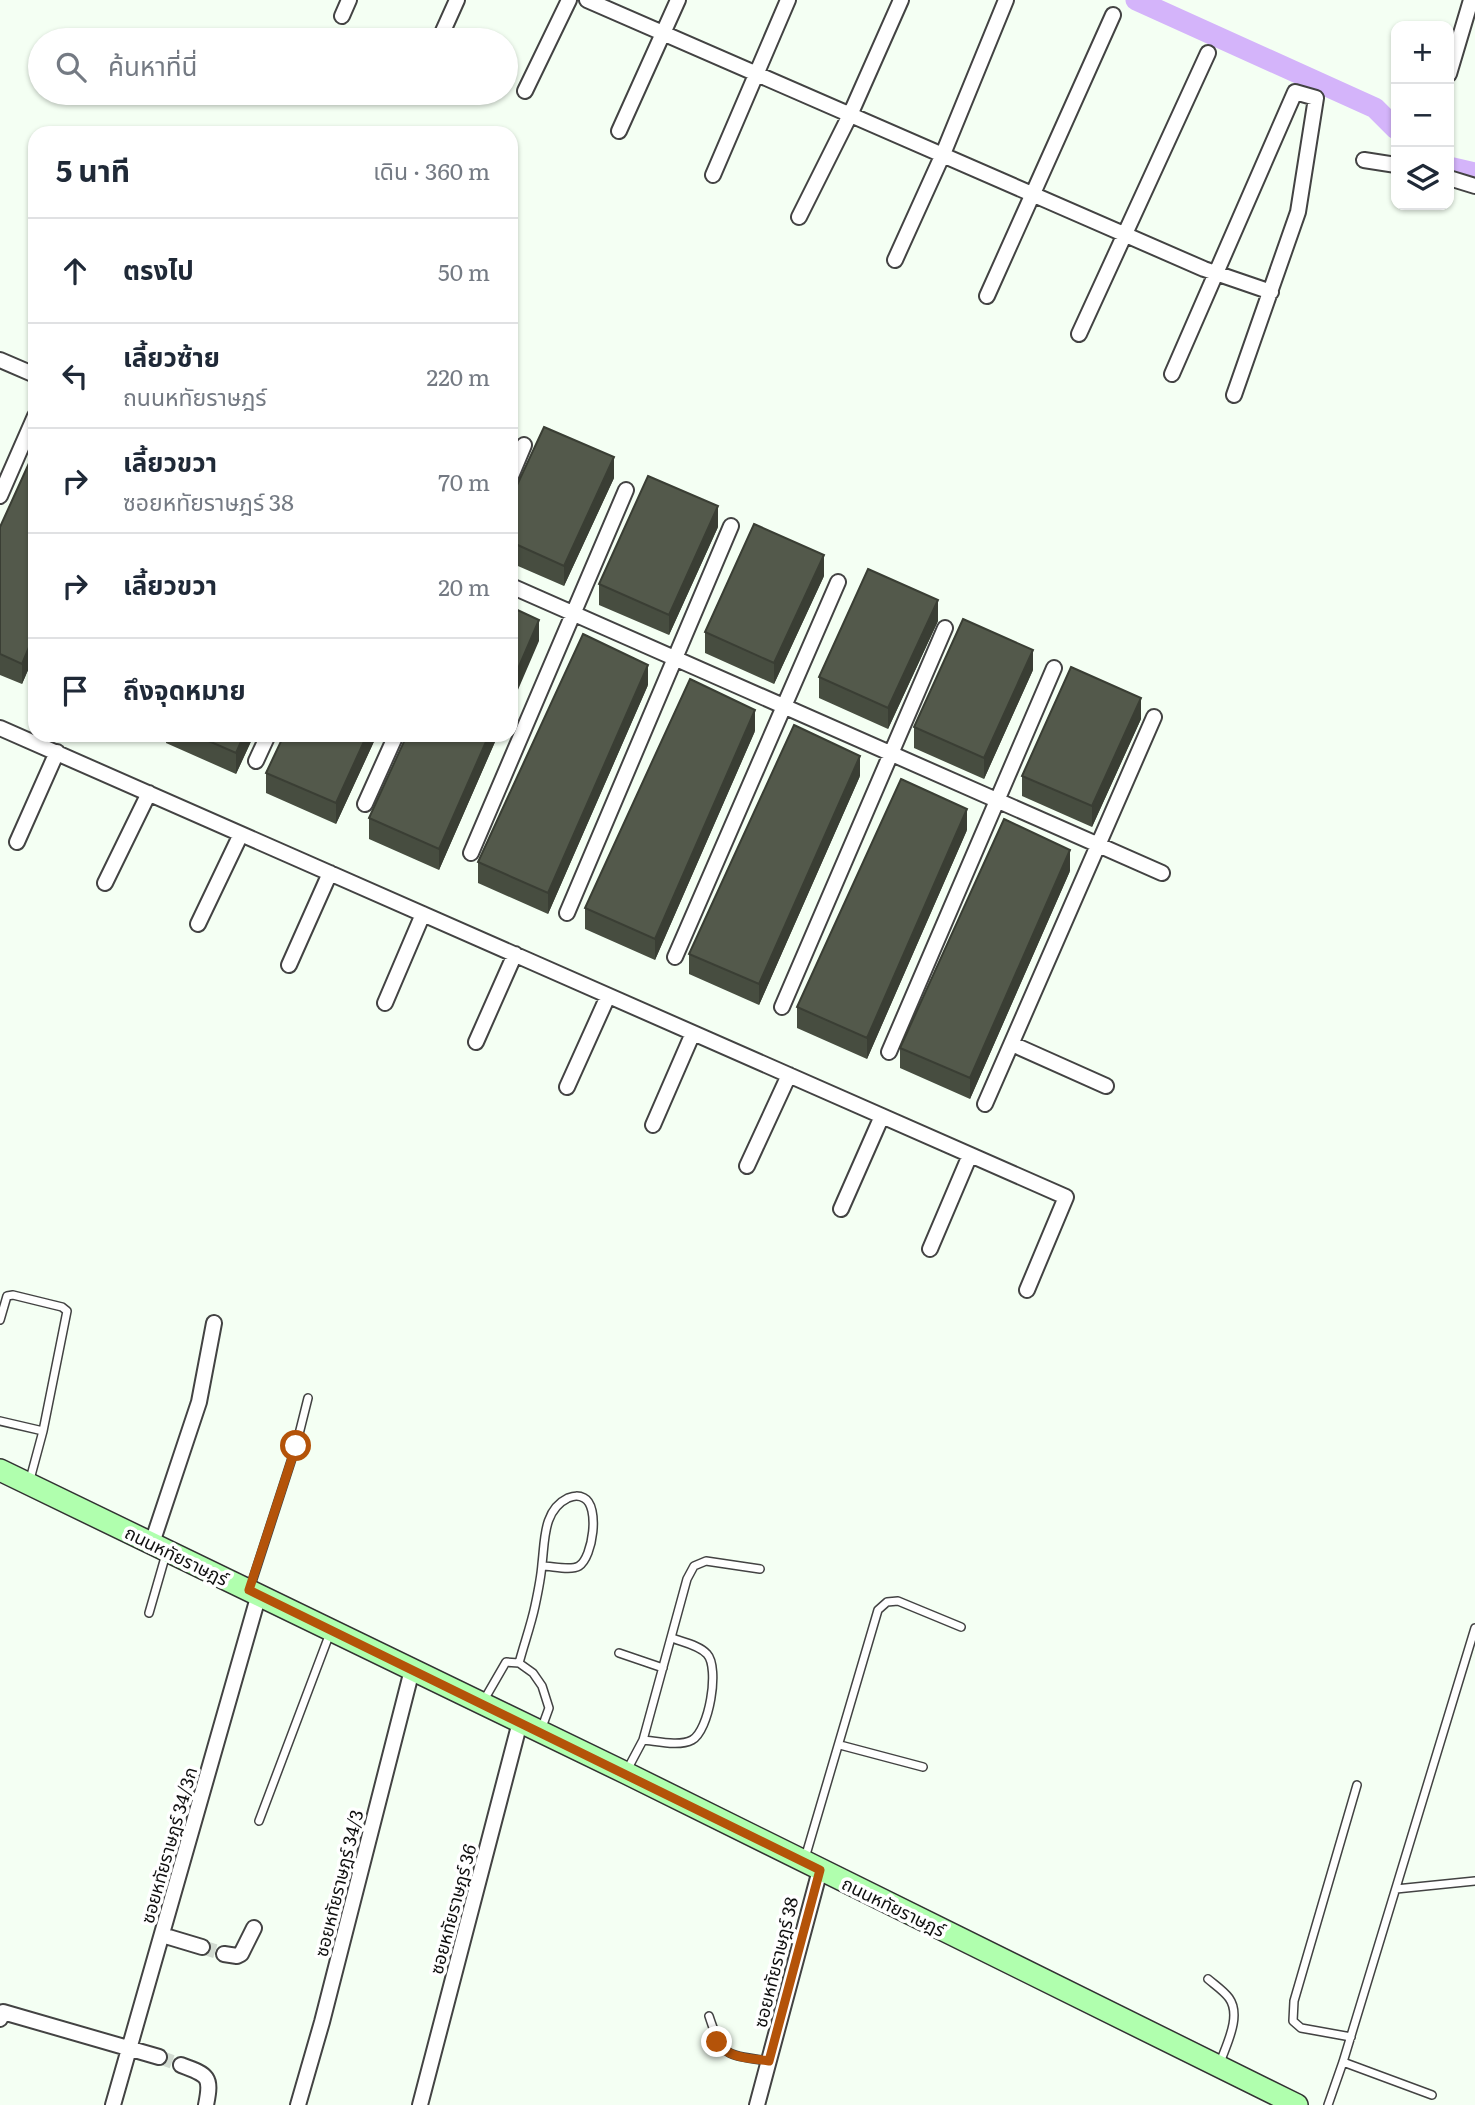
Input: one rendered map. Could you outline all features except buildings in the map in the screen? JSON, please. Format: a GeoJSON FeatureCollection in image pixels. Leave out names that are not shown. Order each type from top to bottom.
{"type":"FeatureCollection","features":[{"type":"Feature","properties":{"kind":"main road","name":"ถนนหทัยราษฎร์"},"geometry":{"type":"LineString","coordinates":[[0,1470],[626,1773],[1297,2105]]}},
{"type":"Feature","properties":{"kind":"street"},"geometry":{"type":"LineString","coordinates":[[342,16],[349,0]]}},
{"type":"Feature","properties":{"kind":"street"},"geometry":{"type":"LineString","coordinates":[[444,28],[457,0]]}},
{"type":"Feature","properties":{"kind":"street"},"geometry":{"type":"LineString","coordinates":[[525,91],[569,0]]}},
{"type":"Feature","properties":{"kind":"street"},"geometry":{"type":"LineString","coordinates":[[587,0],[1032,195],[1217,273],[1270,292]]}},
{"type":"Feature","properties":{"kind":"street"},"geometry":{"type":"LineString","coordinates":[[619,131],[678,0]]}},
{"type":"Feature","properties":{"kind":"street"},"geometry":{"type":"LineString","coordinates":[[713,175],[788,0]]}},
{"type":"Feature","properties":{"kind":"street"},"geometry":{"type":"LineString","coordinates":[[799,217],[850,115],[901,0]]}},
{"type":"Feature","properties":{"kind":"street"},"geometry":{"type":"LineString","coordinates":[[895,260],[943,154],[1006,0]]}},
{"type":"Feature","properties":{"kind":"street"},"geometry":{"type":"LineString","coordinates":[[1454,57],[1471,0]]}},
{"type":"Feature","properties":{"kind":"street"},"geometry":{"type":"LineString","coordinates":[[986,296],[1113,15]]}},
{"type":"Feature","properties":{"kind":"street"},"geometry":{"type":"LineString","coordinates":[[1079,334],[1208,53]]}},
{"type":"Feature","properties":{"kind":"street"},"geometry":{"type":"LineString","coordinates":[[1172,374],[1295,92],[1316,98],[1298,212],[1234,395]]}},
{"type":"Feature","properties":{"kind":"street"},"geometry":{"type":"LineString","coordinates":[[1364,160],[1391,164]]}},
{"type":"Feature","properties":{"kind":"street"},"geometry":{"type":"LineString","coordinates":[[1454,180],[1475,186]]}},
{"type":"Feature","properties":{"kind":"street"},"geometry":{"type":"LineString","coordinates":[[0,360],[28,372]]}},
{"type":"Feature","properties":{"kind":"street"},"geometry":{"type":"LineString","coordinates":[[0,496],[28,432]]}},
{"type":"Feature","properties":{"kind":"street"},"geometry":{"type":"LineString","coordinates":[[518,459],[524,445]]}},
{"type":"Feature","properties":{"kind":"street"},"geometry":{"type":"LineString","coordinates":[[471,853],[626,490]]}},
{"type":"Feature","properties":{"kind":"street"},"geometry":{"type":"LineString","coordinates":[[567,913],[731,526]]}},
{"type":"Feature","properties":{"kind":"street"},"geometry":{"type":"LineString","coordinates":[[675,957],[838,582]]}},
{"type":"Feature","properties":{"kind":"street"},"geometry":{"type":"LineString","coordinates":[[518,589],[1162,873]]}},
{"type":"Feature","properties":{"kind":"street"},"geometry":{"type":"LineString","coordinates":[[782,1007],[945,628]]}},
{"type":"Feature","properties":{"kind":"street"},"geometry":{"type":"LineString","coordinates":[[889,1052],[1054,668]]}},
{"type":"Feature","properties":{"kind":"street"},"geometry":{"type":"LineString","coordinates":[[985,1104],[1154,718]]}},
{"type":"Feature","properties":{"kind":"street"},"geometry":{"type":"LineString","coordinates":[[0,728],[28,740]]}},
{"type":"Feature","properties":{"kind":"street"},"geometry":{"type":"LineString","coordinates":[[33,742],[1066,1198],[1027,1290]]}},
{"type":"Feature","properties":{"kind":"street"},"geometry":{"type":"LineString","coordinates":[[256,761],[265,742]]}},
{"type":"Feature","properties":{"kind":"street"},"geometry":{"type":"LineString","coordinates":[[365,804],[393,742]]}},
{"type":"Feature","properties":{"kind":"street"},"geometry":{"type":"LineString","coordinates":[[17,842],[57,752]]}},
{"type":"Feature","properties":{"kind":"street"},"geometry":{"type":"LineString","coordinates":[[105,883],[149,793]]}},
{"type":"Feature","properties":{"kind":"street"},"geometry":{"type":"LineString","coordinates":[[198,924],[241,834]]}},
{"type":"Feature","properties":{"kind":"street"},"geometry":{"type":"LineString","coordinates":[[289,965],[330,873]]}},
{"type":"Feature","properties":{"kind":"street"},"geometry":{"type":"LineString","coordinates":[[385,1003],[423,914]]}},
{"type":"Feature","properties":{"kind":"street"},"geometry":{"type":"LineString","coordinates":[[476,1042],[515,954]]}},
{"type":"Feature","properties":{"kind":"street"},"geometry":{"type":"LineString","coordinates":[[566,1087],[608,996]]}},
{"type":"Feature","properties":{"kind":"street"},"geometry":{"type":"LineString","coordinates":[[653,1125],[693,1033]]}},
{"type":"Feature","properties":{"kind":"street"},"geometry":{"type":"LineString","coordinates":[[1012,1044],[1106,1086]]}},
{"type":"Feature","properties":{"kind":"street"},"geometry":{"type":"LineString","coordinates":[[747,1167],[789,1075]]}},
{"type":"Feature","properties":{"kind":"street"},"geometry":{"type":"LineString","coordinates":[[841,1209],[882,1116]]}},
{"type":"Feature","properties":{"kind":"street"},"geometry":{"type":"LineString","coordinates":[[930,1249],[970,1155]]}},
{"type":"Feature","properties":{"kind":"street"},"geometry":{"type":"LineString","coordinates":[[160,1547],[199,1402],[214,1322]]}},
{"type":"Feature","properties":{"kind":"street","name":"ซอยหทัยราษฎร์ 34/3ก"},"geometry":{"type":"LineString","coordinates":[[113,2105],[162,1935],[254,1592]]}},
{"type":"Feature","properties":{"kind":"street","name":"ซอยหทัยราษฎร์ 34/3"},"geometry":{"type":"LineString","coordinates":[[298,2105],[322,2022],[412,1670]]}},
{"type":"Feature","properties":{"kind":"street","name":"ซอยหทัยราษฎร์ 36"},"geometry":{"type":"LineString","coordinates":[[420,2105],[520,1722]]}},
{"type":"Feature","properties":{"kind":"street","name":"ซอยหทัยราษฎร์ 38"},"geometry":{"type":"LineString","coordinates":[[757,2105],[812,1866]]}},
{"type":"Feature","properties":{"kind":"street"},"geometry":{"type":"LineString","coordinates":[[224,1954],[241,1954],[254,1928]]}},
{"type":"Feature","properties":{"kind":"street"},"geometry":{"type":"LineString","coordinates":[[162,1935],[202,1947]]}},
{"type":"Feature","properties":{"kind":"street"},"geometry":{"type":"LineString","coordinates":[[1,2014],[159,2057]]}},
{"type":"Feature","properties":{"kind":"street"},"geometry":{"type":"LineString","coordinates":[[181,2065],[202,2072],[208,2078],[211,2085],[206,2105]]}},
{"type":"Feature","properties":{"kind":"lane"},"geometry":{"type":"LineString","coordinates":[[0,1320],[7,1296],[13,1295],[62,1307],[67,1311],[43,1431],[29,1483]]}},
{"type":"Feature","properties":{"kind":"lane"},"geometry":{"type":"LineString","coordinates":[[254,1592],[308,1398]]}},
{"type":"Feature","properties":{"kind":"lane"},"geometry":{"type":"LineString","coordinates":[[0,1421],[43,1431]]}},
{"type":"Feature","properties":{"kind":"lane"},"geometry":{"type":"LineString","coordinates":[[519,1663],[535,1608],[546,1529],[551,1514],[560,1502],[574,1496],[583,1497],[591,1504],[594,1516],[584,1561],[574,1567],[542,1566]]}},
{"type":"Feature","properties":{"kind":"lane"},"geometry":{"type":"LineString","coordinates":[[149,1613],[160,1547]]}},
{"type":"Feature","properties":{"kind":"lane"},"geometry":{"type":"LineString","coordinates":[[626,1773],[643,1740],[687,1579],[694,1566],[706,1561],[760,1569]]}},
{"type":"Feature","properties":{"kind":"lane"},"geometry":{"type":"LineString","coordinates":[[812,1866],[840,1745],[878,1610],[887,1602],[898,1601],[961,1627]]}},
{"type":"Feature","properties":{"kind":"lane"},"geometry":{"type":"LineString","coordinates":[[1328,2105],[1475,1628]]}},
{"type":"Feature","properties":{"kind":"lane"},"geometry":{"type":"LineString","coordinates":[[259,1821],[331,1629]]}},
{"type":"Feature","properties":{"kind":"lane"},"geometry":{"type":"LineString","coordinates":[[643,1740],[684,1742],[693,1739],[705,1723],[713,1674],[711,1661],[702,1650],[672,1638]]}},
{"type":"Feature","properties":{"kind":"lane"},"geometry":{"type":"LineString","coordinates":[[619,1653],[663,1668]]}},
{"type":"Feature","properties":{"kind":"lane"},"geometry":{"type":"LineString","coordinates":[[482,1703],[506,1662],[519,1663],[533,1673],[542,1686],[549,1708],[541,1732]]}},
{"type":"Feature","properties":{"kind":"lane"},"geometry":{"type":"LineString","coordinates":[[840,1745],[923,1767]]}},
{"type":"Feature","properties":{"kind":"lane"},"geometry":{"type":"LineString","coordinates":[[1351,2037],[1301,2028],[1293,2021],[1294,2001],[1357,1785]]}},
{"type":"Feature","properties":{"kind":"lane"},"geometry":{"type":"LineString","coordinates":[[1396,1889],[1475,1881]]}},
{"type":"Feature","properties":{"kind":"lane"},"geometry":{"type":"LineString","coordinates":[[1208,1979],[1229,1996],[1233,2006],[1234,2020],[1218,2068]]}},
{"type":"Feature","properties":{"kind":"lane"},"geometry":{"type":"LineString","coordinates":[[709,2016],[722,2050],[732,2055],[769,2061]]}},
{"type":"Feature","properties":{"kind":"lane"},"geometry":{"type":"LineString","coordinates":[[1343,2062],[1432,2095]]}},
{"type":"Feature","properties":{"kind":"waterway"},"geometry":{"type":"LineString","coordinates":[[1136,0],[1375,108],[1391,124]]}},
{"type":"Feature","properties":{"kind":"waterway"},"geometry":{"type":"LineString","coordinates":[[1454,168],[1475,173]]}},
{"type":"Feature","properties":{"kind":"tunnel"},"geometry":{"type":"LineString","coordinates":[[202,1947],[224,1954]]}},
{"type":"Feature","properties":{"kind":"tunnel"},"geometry":{"type":"LineString","coordinates":[[159,2057],[181,2065]]}},
{"type":"Feature","properties":{"kind":"route"},"geometry":{"type":"LineString","coordinates":[[296,1446],[249,1590],[820,1870],[769,2061],[732,2055],[722,2050],[717,2042]]}}]}
